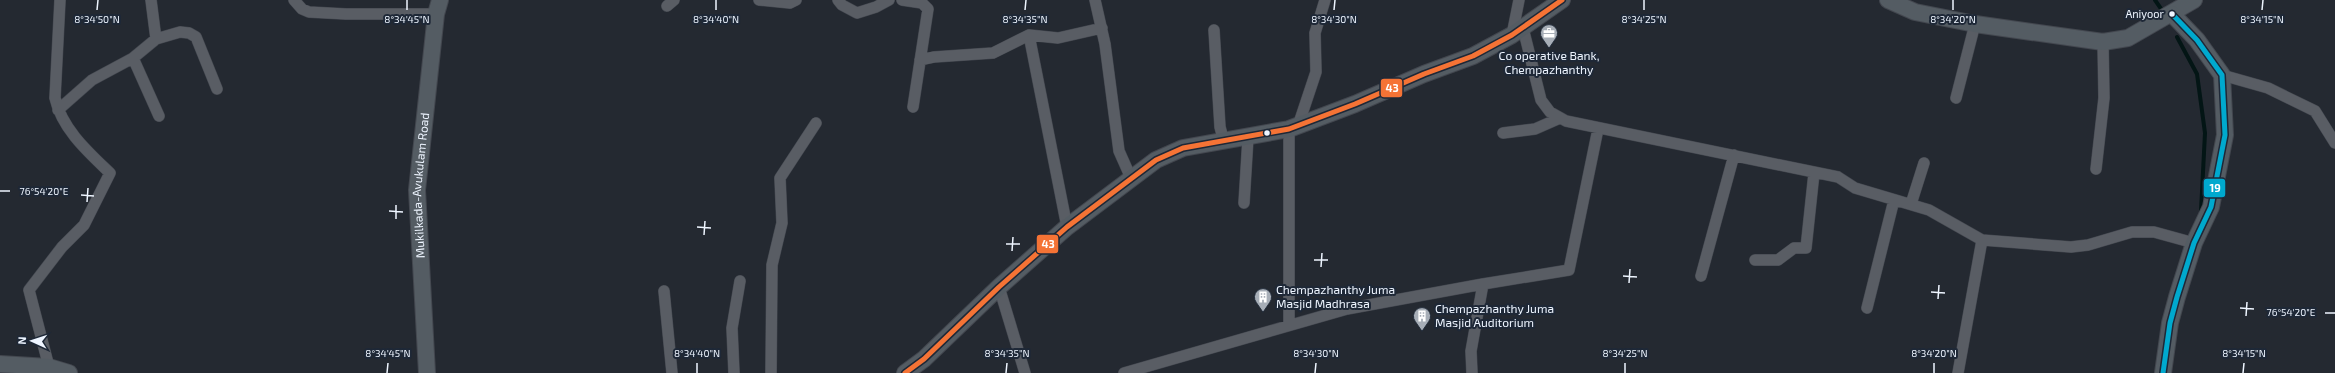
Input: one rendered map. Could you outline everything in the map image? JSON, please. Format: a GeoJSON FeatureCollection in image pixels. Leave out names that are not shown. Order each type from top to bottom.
{"type":"FeatureCollection","features":[{"type":"Feature","properties":{"kind":"main road"},"geometry":{"type":"LineString","coordinates":[[907,372],[924,359],[999,287],[1067,227],[1156,160],[1183,148],[1248,138],[1294,128],[1473,56],[1517,32],[1562,0]]}},
{"type":"Feature","properties":{"kind":"main road"},"geometry":{"type":"LineString","coordinates":[[1888,0],[1915,12],[1974,24],[2103,42],[2128,38],[2194,0]]}},
{"type":"Feature","properties":{"kind":"main road","name":"Mukilkada-Avukulam Road"},"geometry":{"type":"LineString","coordinates":[[427,373],[417,190],[438,7]]}},
{"type":"Feature","properties":{"kind":"main road"},"geometry":{"type":"LineString","coordinates":[[2163,373],[2172,317],[2194,243],[2211,207],[2225,135],[2222,75],[2197,40],[2172,14]]}},
{"type":"Feature","properties":{"kind":"main road"},"geometry":{"type":"LineString","coordinates":[[0,364],[49,367],[69,373]]}},
{"type":"Feature","properties":{"kind":"street"},"geometry":{"type":"LineString","coordinates":[[49,367],[29,290],[62,247],[84,225],[110,173],[86,151],[58,110],[55,98],[60,0]]}},
{"type":"Feature","properties":{"kind":"street"},"geometry":{"type":"LineString","coordinates":[[151,0],[156,39]]}},
{"type":"Feature","properties":{"kind":"street"},"geometry":{"type":"LineString","coordinates":[[294,0],[302,9],[309,12],[346,14],[438,7]]}},
{"type":"Feature","properties":{"kind":"street"},"geometry":{"type":"LineString","coordinates":[[759,0],[790,3],[796,0]]}},
{"type":"Feature","properties":{"kind":"street"},"geometry":{"type":"LineString","coordinates":[[838,0],[842,5],[857,13],[876,7],[889,0]]}},
{"type":"Feature","properties":{"kind":"street"},"geometry":{"type":"LineString","coordinates":[[902,0],[922,3],[928,9],[913,107]]}},
{"type":"Feature","properties":{"kind":"street"},"geometry":{"type":"LineString","coordinates":[[1095,0],[1102,28],[1120,151],[1131,178]]}},
{"type":"Feature","properties":{"kind":"street"},"geometry":{"type":"LineString","coordinates":[[1289,325],[1294,128],[1316,72],[1315,33],[1325,0]]}},
{"type":"Feature","properties":{"kind":"street"},"geometry":{"type":"LineString","coordinates":[[1519,0],[1517,32],[1541,100],[1550,112],[1560,118],[1598,129],[1838,177],[1856,188],[1911,204],[1948,220],[1982,240],[2071,247],[2088,245],[2132,232],[2154,232],[2194,243]]}},
{"type":"Feature","properties":{"kind":"street"},"geometry":{"type":"LineString","coordinates":[[1956,98],[1974,24]]}},
{"type":"Feature","properties":{"kind":"street"},"geometry":{"type":"LineString","coordinates":[[920,60],[934,57],[993,53],[1029,35],[1058,38],[1102,28]]}},
{"type":"Feature","properties":{"kind":"street"},"geometry":{"type":"LineString","coordinates":[[1214,30],[1220,127],[1224,142]]}},
{"type":"Feature","properties":{"kind":"street"},"geometry":{"type":"LineString","coordinates":[[58,110],[92,80],[133,58],[156,39],[180,32],[189,33],[196,37],[217,89]]}},
{"type":"Feature","properties":{"kind":"street"},"geometry":{"type":"LineString","coordinates":[[1029,35],[1067,227]]}},
{"type":"Feature","properties":{"kind":"street"},"geometry":{"type":"LineString","coordinates":[[2096,169],[2104,98],[2103,42]]}},
{"type":"Feature","properties":{"kind":"street"},"geometry":{"type":"LineString","coordinates":[[133,58],[159,116]]}},
{"type":"Feature","properties":{"kind":"street"},"geometry":{"type":"LineString","coordinates":[[2222,75],[2268,88],[2315,111],[2335,143]]}},
{"type":"Feature","properties":{"kind":"street"},"geometry":{"type":"LineString","coordinates":[[1503,133],[1535,129],[1560,118]]}},
{"type":"Feature","properties":{"kind":"street"},"geometry":{"type":"LineString","coordinates":[[771,373],[772,265],[782,223],[780,178],[816,123]]}},
{"type":"Feature","properties":{"kind":"street"},"geometry":{"type":"LineString","coordinates":[[1124,373],[1151,369],[1289,325],[1347,309],[1569,270],[1598,129]]}},
{"type":"Feature","properties":{"kind":"street"},"geometry":{"type":"LineString","coordinates":[[1244,203],[1248,138]]}},
{"type":"Feature","properties":{"kind":"street"},"geometry":{"type":"LineString","coordinates":[[1701,276],[1734,155]]}},
{"type":"Feature","properties":{"kind":"street"},"geometry":{"type":"LineString","coordinates":[[1911,204],[1924,163]]}},
{"type":"Feature","properties":{"kind":"street"},"geometry":{"type":"LineString","coordinates":[[1755,260],[1778,260],[1794,248],[1806,248],[1814,172]]}},
{"type":"Feature","properties":{"kind":"street"},"geometry":{"type":"LineString","coordinates":[[1867,308],[1894,200]]}},
{"type":"Feature","properties":{"kind":"street"},"geometry":{"type":"LineString","coordinates":[[1958,373],[1982,240]]}},
{"type":"Feature","properties":{"kind":"street"},"geometry":{"type":"LineString","coordinates":[[734,373],[732,328],[740,281]]}},
{"type":"Feature","properties":{"kind":"street"},"geometry":{"type":"LineString","coordinates":[[1472,373],[1472,351],[1483,284]]}},
{"type":"Feature","properties":{"kind":"street"},"geometry":{"type":"LineString","coordinates":[[999,287],[1025,373]]}},
{"type":"Feature","properties":{"kind":"street"},"geometry":{"type":"LineString","coordinates":[[664,291],[672,373]]}},
{"type":"Feature","properties":{"kind":"waterway"},"geometry":{"type":"LineString","coordinates":[[2155,0],[2164,13]]}},
{"type":"Feature","properties":{"kind":"waterway"},"geometry":{"type":"LineString","coordinates":[[2177,37],[2197,74],[2205,133],[2201,211]]}},
{"type":"Feature","properties":{"kind":"transit line","name":"43"},"geometry":{"type":"LineString","coordinates":[[905,373],[924,359],[999,287],[1067,227],[1156,160],[1183,148],[1289,129],[1355,104],[1424,74],[1473,56],[1512,35],[1562,0]]}},
{"type":"Feature","properties":{"kind":"transit line","name":"19"},"geometry":{"type":"LineString","coordinates":[[2163,373],[2170,323],[2194,243],[2211,207],[2225,135],[2222,75],[2197,40],[2172,14]]}},
{"type":"Feature","properties":{"kind":"place","name":"Aniyoor"},"geometry":{"type":"Point","coordinates":[2172,14]}},
{"type":"Feature","properties":{"kind":"place","name":"Co operative Bank, Chempazhanthy"},"geometry":{"type":"Point","coordinates":[1549,48]}},
{"type":"Feature","properties":{"kind":"place","name":"Chempazhanthy Juma Masjid Madhrasa"},"geometry":{"type":"Point","coordinates":[1263,312]}},
{"type":"Feature","properties":{"kind":"place","name":"Chempazhanthy Juma Masjid Auditorium"},"geometry":{"type":"Point","coordinates":[1422,331]}}]}
